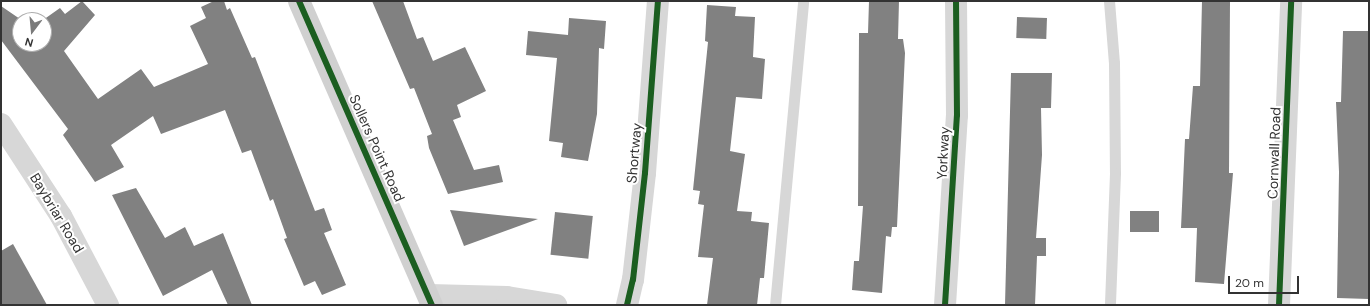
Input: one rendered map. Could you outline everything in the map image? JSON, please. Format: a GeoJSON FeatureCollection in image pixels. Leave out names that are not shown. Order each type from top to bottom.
{"type":"FeatureCollection","features":[{"type":"Feature","properties":{"kind":"main road","name":"Sollers Point Road"},"geometry":{"type":"LineString","coordinates":[[299,1],[430,300]]}},
{"type":"Feature","properties":{"kind":"street","name":"Shortway"},"geometry":{"type":"LineString","coordinates":[[627,305],[634,280],[645,173],[658,1]]}},
{"type":"Feature","properties":{"kind":"street","name":"Yorkway"},"geometry":{"type":"LineString","coordinates":[[945,305],[957,115],[956,1]]}},
{"type":"Feature","properties":{"kind":"street","name":"Cornwall Road"},"geometry":{"type":"LineString","coordinates":[[1279,305],[1291,1]]}},
{"type":"Feature","properties":{"kind":"street","name":"Baybriar Road"},"geometry":{"type":"LineString","coordinates":[[1,124],[61,216],[108,305]]}},
{"type":"Feature","properties":{"kind":"street"},"geometry":{"type":"LineString","coordinates":[[430,300],[507,297],[556,305]]}},
{"type":"Feature","properties":{"kind":"lane"},"geometry":{"type":"LineString","coordinates":[[775,305],[803,1]]}},
{"type":"Feature","properties":{"kind":"lane"},"geometry":{"type":"LineString","coordinates":[[1109,1],[1114,71],[1110,305]]}},
{"type":"Feature","properties":{"kind":"building"},"geometry":{"type":"Polygon","coordinates":[[[82,1],[95,15],[64,51],[98,99],[141,69],[154,87],[208,64],[190,26],[206,18],[201,7],[214,1],[224,1],[227,10],[230,8],[252,58],[255,57],[315,211],[324,208],[332,230],[324,233],[346,285],[322,295],[315,281],[304,286],[284,239],[287,238],[273,199],[270,201],[251,150],[242,153],[225,110],[161,134],[153,116],[111,145],[124,167],[95,182],[63,135],[68,129],[1,40],[1,6],[12,14],[12,52],[52,52],[52,14],[60,8],[65,14],[82,1]]]}},
{"type":"Feature","properties":{"kind":"building"},"geometry":{"type":"Polygon","coordinates":[[[372,1],[403,1],[417,39],[423,37],[433,61],[465,47],[486,91],[457,105],[461,117],[453,120],[474,170],[499,165],[503,182],[448,194],[429,148],[427,136],[432,134],[414,88],[410,89],[372,1]]]}},
{"type":"Feature","properties":{"kind":"building"},"geometry":{"type":"Polygon","coordinates":[[[869,1],[899,1],[898,39],[903,39],[905,53],[897,227],[892,227],[891,237],[886,236],[882,293],[852,290],[854,261],[859,261],[863,206],[858,206],[859,33],[868,33],[869,1]]]}},
{"type":"Feature","properties":{"kind":"building"},"geometry":{"type":"Polygon","coordinates":[[[1202,1],[1230,1],[1229,173],[1233,173],[1224,284],[1195,282],[1197,228],[1181,228],[1185,139],[1189,139],[1193,86],[1200,86],[1202,1]]]}},
{"type":"Feature","properties":{"kind":"building"},"geometry":{"type":"Polygon","coordinates":[[[707,5],[736,7],[735,16],[755,17],[753,57],[765,59],[762,99],[736,97],[730,151],[745,154],[737,211],[752,212],[751,221],[769,223],[764,278],[760,278],[757,305],[707,305],[713,258],[698,257],[704,205],[698,204],[700,191],[693,190],[708,42],[705,41],[707,5]]]}},
{"type":"Feature","properties":{"kind":"building"},"geometry":{"type":"Polygon","coordinates":[[[1017,17],[1047,18],[1046,39],[1016,38],[1017,17]]]}},
{"type":"Feature","properties":{"kind":"building"},"geometry":{"type":"Polygon","coordinates":[[[569,18],[606,21],[604,49],[599,48],[597,114],[588,161],[561,157],[563,143],[549,141],[557,58],[526,55],[528,31],[568,35],[569,18]]]}},
{"type":"Feature","properties":{"kind":"building"},"geometry":{"type":"Polygon","coordinates":[[[1343,31],[1369,31],[1369,299],[1337,298],[1339,172],[1336,102],[1341,102],[1343,31]]]}},
{"type":"Feature","properties":{"kind":"building"},"geometry":{"type":"Polygon","coordinates":[[[1011,73],[1052,73],[1051,108],[1041,108],[1042,155],[1036,238],[1046,238],[1046,256],[1037,256],[1035,305],[1005,305],[1011,73]]]}},
{"type":"Feature","properties":{"kind":"building"},"geometry":{"type":"Polygon","coordinates":[[[136,188],[165,238],[185,227],[194,246],[223,233],[252,305],[228,305],[212,270],[163,296],[112,195],[136,188]]]}},
{"type":"Feature","properties":{"kind":"building"},"geometry":{"type":"Polygon","coordinates":[[[450,210],[538,219],[464,246],[450,210]]]}},
{"type":"Feature","properties":{"kind":"building"},"geometry":{"type":"Polygon","coordinates":[[[1130,211],[1159,211],[1159,232],[1130,232],[1130,211]]]}},
{"type":"Feature","properties":{"kind":"building"},"geometry":{"type":"Polygon","coordinates":[[[555,212],[593,216],[588,259],[551,255],[555,212]]]}},
{"type":"Feature","properties":{"kind":"building"},"geometry":{"type":"Polygon","coordinates":[[[13,244],[47,305],[1,305],[1,251],[13,244]]]}},
{"type":"Feature","properties":{"kind":"cycle path"},"geometry":{"type":"LineString","coordinates":[[299,1],[432,305]]}},
{"type":"Feature","properties":{"kind":"cycle path"},"geometry":{"type":"LineString","coordinates":[[627,305],[633,280],[645,173],[658,1]]}},
{"type":"Feature","properties":{"kind":"cycle path"},"geometry":{"type":"LineString","coordinates":[[945,305],[957,115],[956,1]]}},
{"type":"Feature","properties":{"kind":"cycle path"},"geometry":{"type":"LineString","coordinates":[[1279,305],[1291,1]]}}]}
